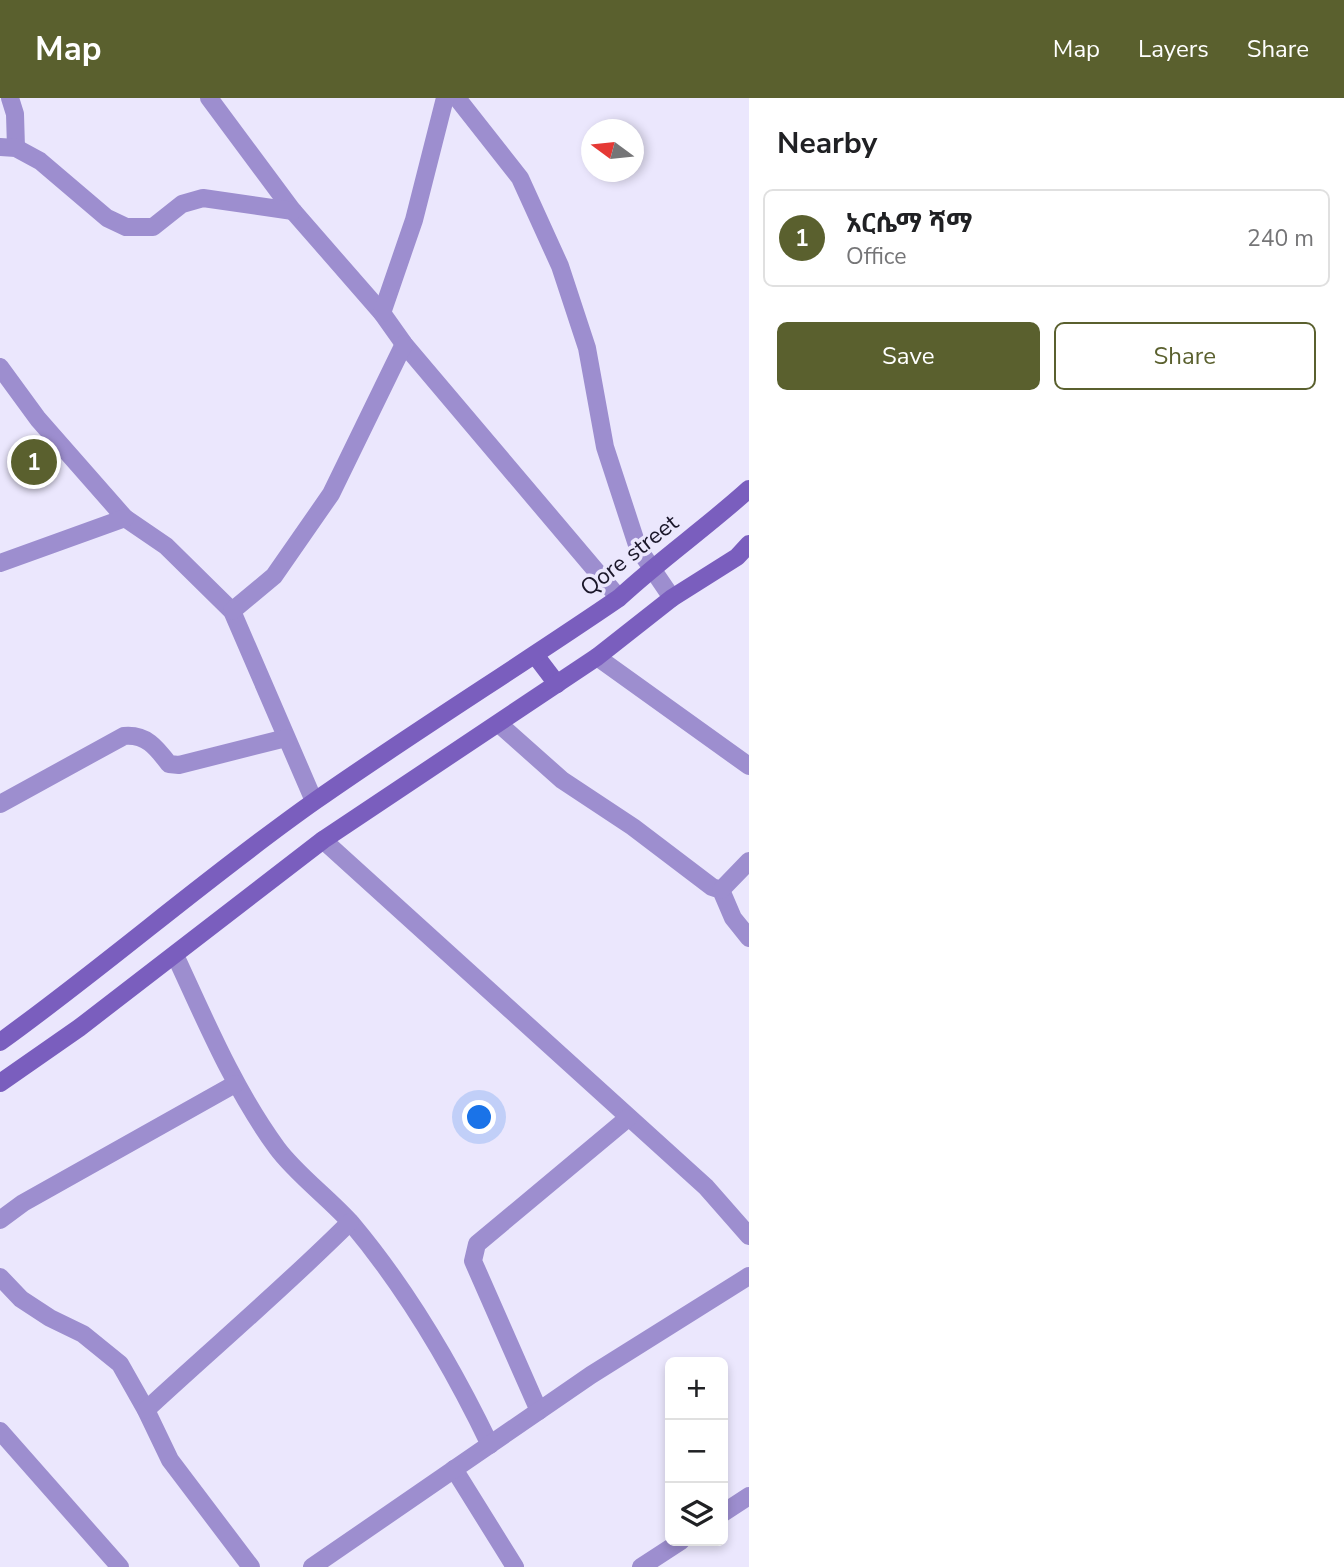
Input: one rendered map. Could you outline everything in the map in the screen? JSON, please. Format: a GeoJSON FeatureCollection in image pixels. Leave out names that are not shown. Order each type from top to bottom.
{"type":"FeatureCollection","features":[{"type":"Feature","properties":{"kind":"street"},"geometry":{"type":"LineString","coordinates":[[10,98],[15,114],[8,147],[40,161],[107,218],[126,227],[153,227],[182,204],[203,198],[293,211]]}},
{"type":"Feature","properties":{"kind":"street"},"geometry":{"type":"LineString","coordinates":[[209,98],[293,211],[382,313],[404,344],[619,598]]}},
{"type":"Feature","properties":{"kind":"street"},"geometry":{"type":"LineString","coordinates":[[382,313],[414,220],[445,98]]}},
{"type":"Feature","properties":{"kind":"street"},"geometry":{"type":"LineString","coordinates":[[457,98],[520,178],[560,265],[587,348],[605,447],[638,548],[672,598]]}},
{"type":"Feature","properties":{"kind":"street"},"geometry":{"type":"LineString","coordinates":[[232,611],[274,576],[331,494],[404,344]]}},
{"type":"Feature","properties":{"kind":"street"},"geometry":{"type":"LineString","coordinates":[[0,367],[38,419],[125,518],[166,546],[232,611],[314,801]]}},
{"type":"Feature","properties":{"kind":"street","name":"Qore street"},"geometry":{"type":"LineString","coordinates":[[0,1042],[71,991],[158,919],[314,801],[619,598],[749,489]]}},
{"type":"Feature","properties":{"kind":"street"},"geometry":{"type":"LineString","coordinates":[[0,562],[125,518]]}},
{"type":"Feature","properties":{"kind":"street"},"geometry":{"type":"LineString","coordinates":[[0,1083],[175,956],[323,840],[597,657],[672,598],[745,556]]}},
{"type":"Feature","properties":{"kind":"street"},"geometry":{"type":"LineString","coordinates":[[535,655],[557,684]]}},
{"type":"Feature","properties":{"kind":"street"},"geometry":{"type":"LineString","coordinates":[[597,657],[749,766]]}},
{"type":"Feature","properties":{"kind":"street"},"geometry":{"type":"LineString","coordinates":[[499,724],[562,780],[633,827],[712,887],[721,890],[733,918],[749,938]]}},
{"type":"Feature","properties":{"kind":"street"},"geometry":{"type":"LineString","coordinates":[[0,804],[124,736],[136,735],[149,743],[169,764],[179,765],[286,738]]}},
{"type":"Feature","properties":{"kind":"street"},"geometry":{"type":"LineString","coordinates":[[323,840],[706,1187],[749,1236]]}},
{"type":"Feature","properties":{"kind":"street"},"geometry":{"type":"LineString","coordinates":[[721,890],[749,861]]}},
{"type":"Feature","properties":{"kind":"street"},"geometry":{"type":"LineString","coordinates":[[175,956],[235,1084],[279,1151],[350,1222],[388,1269],[459,1381],[490,1445]]}},
{"type":"Feature","properties":{"kind":"street"},"geometry":{"type":"LineString","coordinates":[[0,1220],[23,1203],[235,1084]]}},
{"type":"Feature","properties":{"kind":"street"},"geometry":{"type":"LineString","coordinates":[[539,1411],[473,1261],[477,1244],[628,1118]]}},
{"type":"Feature","properties":{"kind":"street"},"geometry":{"type":"LineString","coordinates":[[146,1410],[350,1222]]}},
{"type":"Feature","properties":{"kind":"street"},"geometry":{"type":"LineString","coordinates":[[313,1567],[591,1375],[749,1276]]}},
{"type":"Feature","properties":{"kind":"street"},"geometry":{"type":"LineString","coordinates":[[0,1277],[21,1299],[50,1318],[83,1334],[120,1364],[170,1460],[251,1567]]}},
{"type":"Feature","properties":{"kind":"street"},"geometry":{"type":"LineString","coordinates":[[0,1431],[120,1567]]}},
{"type":"Feature","properties":{"kind":"street"},"geometry":{"type":"LineString","coordinates":[[453,1469],[515,1567]]}},
{"type":"Feature","properties":{"kind":"street"},"geometry":{"type":"LineString","coordinates":[[728,1510],[749,1496]]}},
{"type":"Feature","properties":{"kind":"street"},"geometry":{"type":"LineString","coordinates":[[641,1567],[673,1546]]}},
{"type":"Feature","properties":{"kind":"place","name":"አርሴማ ሻማ"},"geometry":{"type":"Point","coordinates":[34,462]}}]}
